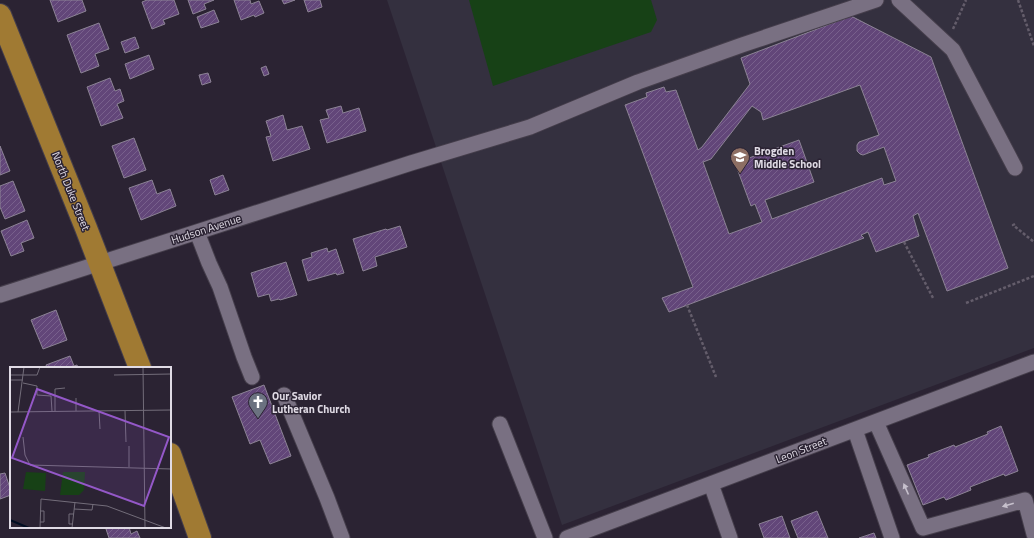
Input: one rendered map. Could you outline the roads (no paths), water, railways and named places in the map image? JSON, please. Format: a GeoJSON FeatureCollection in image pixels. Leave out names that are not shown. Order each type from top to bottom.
{"type":"FeatureCollection","features":[{"type":"Feature","properties":{"kind":"highway","name":"North Duke Street"},"geometry":{"type":"LineString","coordinates":[[0,15],[100,263],[140,367]]}},
{"type":"Feature","properties":{"kind":"highway"},"geometry":{"type":"LineString","coordinates":[[171,457],[200,538]]}},
{"type":"Feature","properties":{"kind":"street","name":"Hudson Avenue"},"geometry":{"type":"LineString","coordinates":[[0,294],[411,163],[530,127],[638,82],[876,0]]}},
{"type":"Feature","properties":{"kind":"street"},"geometry":{"type":"LineString","coordinates":[[899,0],[953,50],[1014,168]]}},
{"type":"Feature","properties":{"kind":"street"},"geometry":{"type":"LineString","coordinates":[[197,232],[220,287],[252,377]]}},
{"type":"Feature","properties":{"kind":"street","name":"Leon Street"},"geometry":{"type":"LineString","coordinates":[[567,538],[1034,362]]}},
{"type":"Feature","properties":{"kind":"street"},"geometry":{"type":"LineString","coordinates":[[284,395],[342,538]]}},
{"type":"Feature","properties":{"kind":"street"},"geometry":{"type":"LineString","coordinates":[[876,422],[923,528],[1025,500],[1034,534]]}},
{"type":"Feature","properties":{"kind":"street"},"geometry":{"type":"LineString","coordinates":[[500,424],[545,538]]}},
{"type":"Feature","properties":{"kind":"street"},"geometry":{"type":"LineString","coordinates":[[855,430],[892,538]]}},
{"type":"Feature","properties":{"kind":"street"},"geometry":{"type":"LineString","coordinates":[[711,484],[730,538]]}},
{"type":"Feature","properties":{"kind":"place","name":"Brogden Middle School"},"geometry":{"type":"Point","coordinates":[740,174]}},
{"type":"Feature","properties":{"kind":"place","name":"Our Savior Lutheran Church"},"geometry":{"type":"Point","coordinates":[258,419]}}]}
